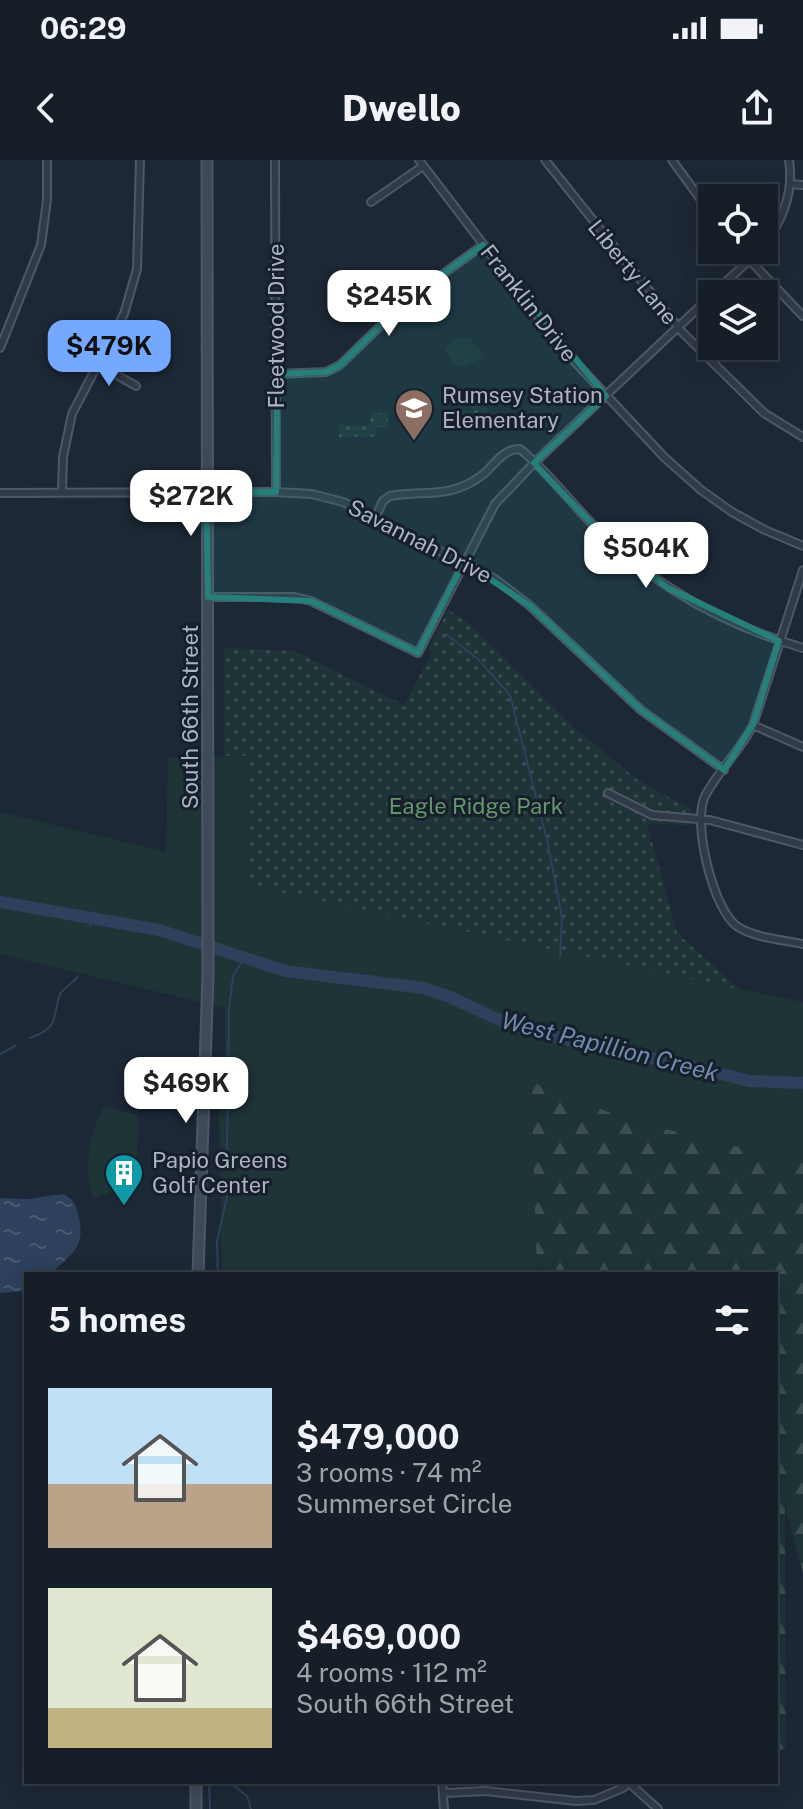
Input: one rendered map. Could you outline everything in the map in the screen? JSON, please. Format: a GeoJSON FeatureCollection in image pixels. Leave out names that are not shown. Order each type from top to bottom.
{"type":"FeatureCollection","features":[{"type":"Feature","properties":{"kind":"street"},"geometry":{"type":"LineString","coordinates":[[0,348],[41,245],[47,200],[47,160]]}},
{"type":"Feature","properties":{"kind":"street"},"geometry":{"type":"LineString","coordinates":[[62,492],[65,438],[72,414],[124,314],[137,269],[140,160]]}},
{"type":"Feature","properties":{"kind":"street","name":"South 66th Street"},"geometry":{"type":"LineString","coordinates":[[198,1272],[209,916],[207,160]]}},
{"type":"Feature","properties":{"kind":"street","name":"Fleetwood Drive"},"geometry":{"type":"LineString","coordinates":[[275,160],[276,492]]}},
{"type":"Feature","properties":{"kind":"street","name":"Liberty Lane"},"geometry":{"type":"LineString","coordinates":[[545,160],[678,327],[764,413],[803,437]]}},
{"type":"Feature","properties":{"kind":"street"},"geometry":{"type":"LineString","coordinates":[[672,160],[698,196]]}},
{"type":"Feature","properties":{"kind":"street"},"geometry":{"type":"LineString","coordinates":[[778,222],[785,211],[790,184],[789,160]]}},
{"type":"Feature","properties":{"kind":"street"},"geometry":{"type":"LineString","coordinates":[[371,202],[421,163]]}},
{"type":"Feature","properties":{"kind":"street","name":"Franklin Drive"},"geometry":{"type":"LineString","coordinates":[[421,163],[563,349],[664,457],[701,490],[765,530],[803,546]]}},
{"type":"Feature","properties":{"kind":"street"},"geometry":{"type":"LineString","coordinates":[[790,184],[803,185]]}},
{"type":"Feature","properties":{"kind":"street"},"geometry":{"type":"LineString","coordinates":[[277,374],[326,372],[340,365],[407,300],[483,245]]}},
{"type":"Feature","properties":{"kind":"street"},"geometry":{"type":"LineString","coordinates":[[727,280],[745,264]]}},
{"type":"Feature","properties":{"kind":"street"},"geometry":{"type":"LineString","coordinates":[[753,264],[803,316]]}},
{"type":"Feature","properties":{"kind":"street"},"geometry":{"type":"LineString","coordinates":[[208,597],[294,597],[311,601],[418,653],[495,504],[698,308]]}},
{"type":"Feature","properties":{"kind":"street"},"geometry":{"type":"LineString","coordinates":[[97,364],[136,386]]}},
{"type":"Feature","properties":{"kind":"street"},"geometry":{"type":"LineString","coordinates":[[376,516],[383,501],[390,496],[444,493],[462,488],[484,474],[505,452],[520,449],[608,540],[668,588],[711,613],[803,648]]}},
{"type":"Feature","properties":{"kind":"street","name":"Savannah Drive"},"geometry":{"type":"LineString","coordinates":[[0,493],[276,492],[328,498],[376,516],[495,579],[522,600],[641,710],[724,770]]}},
{"type":"Feature","properties":{"kind":"street"},"geometry":{"type":"LineString","coordinates":[[803,570],[753,725],[743,745],[706,795],[700,818],[722,909],[740,928],[803,944]]}},
{"type":"Feature","properties":{"kind":"street"},"geometry":{"type":"LineString","coordinates":[[753,725],[803,747]]}},
{"type":"Feature","properties":{"kind":"street"},"geometry":{"type":"LineString","coordinates":[[608,793],[652,815],[700,818],[803,845]]}},
{"type":"Feature","properties":{"kind":"street"},"geometry":{"type":"LineString","coordinates":[[196,1784],[196,1809]]}},
{"type":"Feature","properties":{"kind":"street"},"geometry":{"type":"LineString","coordinates":[[442,1784],[444,1809]]}},
{"type":"Feature","properties":{"kind":"street"},"geometry":{"type":"LineString","coordinates":[[444,1793],[486,1791],[576,1801],[594,1800],[627,1784]]}},
{"type":"Feature","properties":{"kind":"street"},"geometry":{"type":"LineString","coordinates":[[632,1784],[658,1809]]}},
{"type":"Feature","properties":{"kind":"highlighted area"},"geometry":{"type":"Polygon","coordinates":[[[483,245],[606,396],[534,463],[598,530],[668,588],[779,641],[753,725],[724,770],[641,710],[529,605],[464,562],[418,653],[311,601],[208,597],[206,492],[276,492],[277,374],[326,372],[340,365],[407,300],[483,245]]]}},
{"type":"Feature","properties":{"kind":"green space"},"geometry":{"type":"Polygon","coordinates":[[[460,337],[470,338],[485,356],[463,367],[455,365],[445,349],[460,337]]]}},
{"type":"Feature","properties":{"kind":"green space"},"geometry":{"type":"Polygon","coordinates":[[[485,390],[506,390],[507,400],[486,402],[487,413],[471,414],[471,419],[454,419],[454,411],[471,411],[471,396],[485,396],[485,390]]]}},
{"type":"Feature","properties":{"kind":"green space"},"geometry":{"type":"Polygon","coordinates":[[[371,413],[388,413],[388,427],[377,427],[376,437],[339,437],[339,425],[370,425],[371,413]]]}},
{"type":"Feature","properties":{"kind":"green space","name":"Eagle Ridge Park"},"geometry":{"type":"Polygon","coordinates":[[[448,610],[469,623],[576,729],[639,781],[691,809],[691,825],[647,824],[677,933],[739,989],[250,886],[250,756],[224,756],[224,648],[294,651],[404,705],[432,653],[428,650],[448,610]]]}},
{"type":"Feature","properties":{"kind":"green space"},"geometry":{"type":"Polygon","coordinates":[[[250,756],[250,886],[803,1002],[803,1160],[783,1158],[629,1120],[531,1082],[537,1272],[222,1272],[219,1104],[225,1103],[225,1008],[0,954],[0,812],[166,852],[168,757],[250,756]]]}},
{"type":"Feature","properties":{"kind":"green space"},"geometry":{"type":"Polygon","coordinates":[[[531,1082],[629,1120],[783,1158],[803,1160],[803,1572],[785,1507],[786,1749],[778,1750],[778,1272],[537,1272],[531,1082]]]}},
{"type":"Feature","properties":{"kind":"green space"},"geometry":{"type":"Polygon","coordinates":[[[104,1107],[136,1114],[139,1122],[135,1184],[94,1198],[90,1188],[89,1151],[104,1107]]]}},
{"type":"Feature","properties":{"kind":"water"},"geometry":{"type":"Polygon","coordinates":[[[63,1194],[69,1197],[78,1214],[79,1242],[52,1272],[24,1272],[24,1291],[0,1293],[0,1198],[28,1199],[63,1194]]]}},
{"type":"Feature","properties":{"kind":"waterway"},"geometry":{"type":"LineString","coordinates":[[446,634],[479,660],[510,695],[547,840],[562,917],[560,957]]}},
{"type":"Feature","properties":{"kind":"waterway","name":"West Papillion Creek"},"geometry":{"type":"LineString","coordinates":[[0,902],[159,930],[285,971],[424,988],[508,1024],[609,1051],[679,1063],[749,1081],[803,1083]]}},
{"type":"Feature","properties":{"kind":"waterway","name":"West Papillion Creek"},"geometry":{"type":"LineString","coordinates":[[90,926],[94,919]]}},
{"type":"Feature","properties":{"kind":"waterway"},"geometry":{"type":"LineString","coordinates":[[227,1150],[229,1009],[233,976],[245,957]]}},
{"type":"Feature","properties":{"kind":"waterway"},"geometry":{"type":"LineString","coordinates":[[30,1038],[51,1026],[60,994],[78,976]]}},
{"type":"Feature","properties":{"kind":"waterway"},"geometry":{"type":"LineString","coordinates":[[0,1054],[15,1046]]}},
{"type":"Feature","properties":{"kind":"waterway"},"geometry":{"type":"LineString","coordinates":[[218,1272],[217,1242],[228,1192]]}},
{"type":"Feature","properties":{"kind":"waterway"},"geometry":{"type":"LineString","coordinates":[[209,1784],[210,1809]]}},
{"type":"Feature","properties":{"kind":"waterway"},"geometry":{"type":"LineString","coordinates":[[232,1784],[247,1796],[251,1809]]}},
{"type":"Feature","properties":{"kind":"place","name":"Rumsey Station Elementary"},"geometry":{"type":"Point","coordinates":[414,442]}},
{"type":"Feature","properties":{"kind":"place","name":"Papio Greens Golf Center"},"geometry":{"type":"Point","coordinates":[124,1207]}}]}
